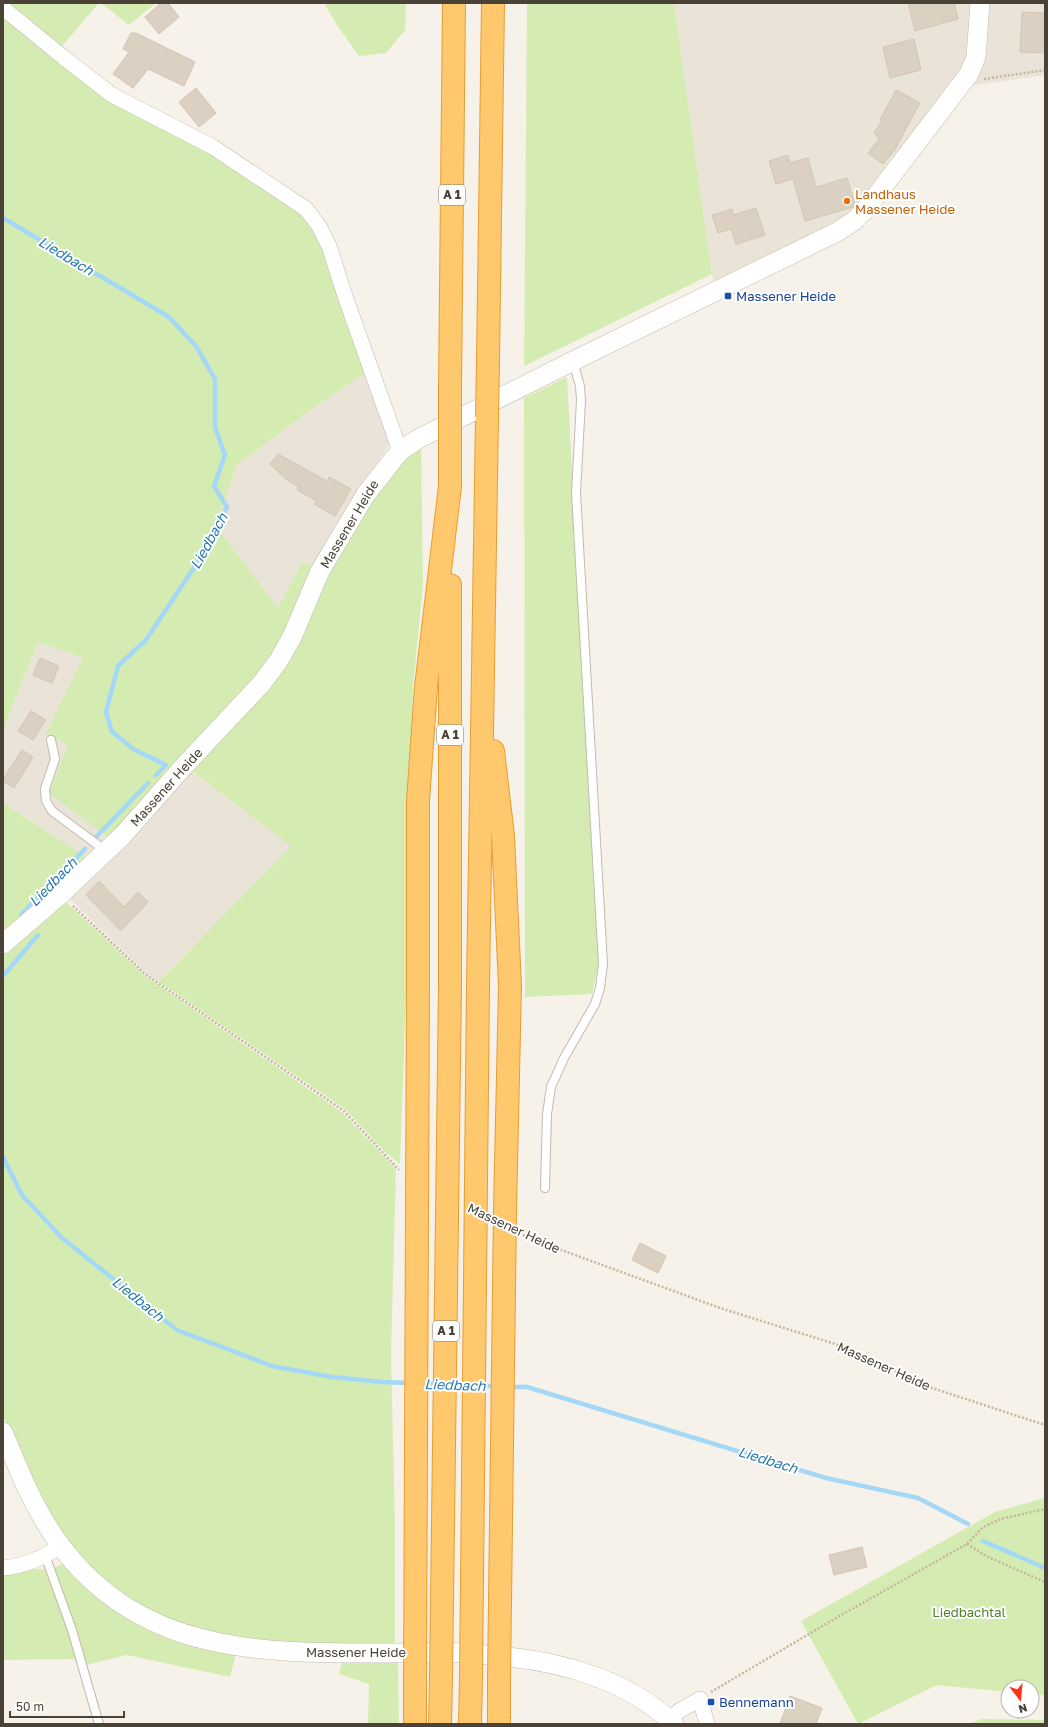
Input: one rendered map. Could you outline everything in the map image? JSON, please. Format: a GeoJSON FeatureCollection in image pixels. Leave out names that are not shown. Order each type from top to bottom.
{"type":"FeatureCollection","features":[{"type":"Feature","properties":{"kind":"highway","name":"A 1"},"geometry":{"type":"LineString","coordinates":[[440,1724],[450,985],[450,386],[454,3]]}},
{"type":"Feature","properties":{"kind":"highway","name":"A 1"},"geometry":{"type":"LineString","coordinates":[[470,1724],[478,985],[493,3]]}},
{"type":"Feature","properties":{"kind":"highway"},"geometry":{"type":"LineString","coordinates":[[414,1724],[416,1676],[418,801],[426,687],[450,486]]}},
{"type":"Feature","properties":{"kind":"highway"},"geometry":{"type":"LineString","coordinates":[[483,661],[503,836],[510,986],[505,1210],[499,1724]]}},
{"type":"Feature","properties":{"kind":"street","name":"Massener Heide"},"geometry":{"type":"LineString","coordinates":[[3,944],[61,894],[123,835],[185,765],[262,683],[279,660],[292,637],[320,571],[366,494],[400,451],[418,439],[573,361],[837,232],[854,220],[866,209],[969,74],[976,57],[980,3]]}},
{"type":"Feature","properties":{"kind":"street"},"geometry":{"type":"LineString","coordinates":[[3,8],[63,58],[112,95],[213,147],[306,209],[319,226],[329,246],[400,451]]}},
{"type":"Feature","properties":{"kind":"street","name":"Massener Heide"},"geometry":{"type":"LineString","coordinates":[[3,1432],[39,1513],[53,1550],[116,1601],[152,1622],[184,1635],[237,1647],[274,1651],[320,1653],[460,1652],[535,1660],[590,1675],[615,1686],[646,1702],[672,1722],[679,1711],[700,1699]]}},
{"type":"Feature","properties":{"kind":"street"},"geometry":{"type":"LineString","coordinates":[[3,1568],[23,1565],[53,1550]]}},
{"type":"Feature","properties":{"kind":"street"},"geometry":{"type":"LineString","coordinates":[[700,1699],[707,1724]]}},
{"type":"Feature","properties":{"kind":"lane"},"geometry":{"type":"LineString","coordinates":[[545,1188],[547,1114],[550,1087],[564,1058],[595,1004],[600,988],[603,964],[576,493],[581,400],[580,386],[573,361]]}},
{"type":"Feature","properties":{"kind":"lane"},"geometry":{"type":"LineString","coordinates":[[51,740],[55,760],[45,789],[46,801],[52,811],[106,851]]}},
{"type":"Feature","properties":{"kind":"lane","name":"Massener Heide"},"geometry":{"type":"LineString","coordinates":[[53,1550],[72,1630],[99,1724]]}},
{"type":"Feature","properties":{"kind":"path"},"geometry":{"type":"LineString","coordinates":[[969,74],[987,80],[1045,70]]}},
{"type":"Feature","properties":{"kind":"path"},"geometry":{"type":"LineString","coordinates":[[61,894],[144,974],[344,1111],[404,1176]]}},
{"type":"Feature","properties":{"kind":"path","name":"Massener Heide"},"geometry":{"type":"LineString","coordinates":[[520,1234],[720,1308],[848,1348],[923,1385],[1045,1425]]}},
{"type":"Feature","properties":{"kind":"path"},"geometry":{"type":"LineString","coordinates":[[700,1699],[836,1618],[968,1544],[983,1527],[1001,1519],[1045,1509]]}},
{"type":"Feature","properties":{"kind":"path"},"geometry":{"type":"LineString","coordinates":[[968,1544],[986,1556],[1045,1582]]}},
{"type":"Feature","properties":{"kind":"shaded area"},"geometry":{"type":"Polygon","coordinates":[[[674,3],[1045,3],[1045,75],[970,86],[857,229],[717,297],[712,274],[674,3]]]}},
{"type":"Feature","properties":{"kind":"shaded area"},"geometry":{"type":"Polygon","coordinates":[[[367,372],[390,443],[362,487],[317,569],[303,561],[278,609],[216,526],[237,465],[312,409],[367,372]]]}},
{"type":"Feature","properties":{"kind":"shaded area"},"geometry":{"type":"Polygon","coordinates":[[[38,642],[83,658],[46,733],[68,745],[110,839],[89,859],[3,803],[3,730],[38,642]]]}},
{"type":"Feature","properties":{"kind":"shaded area"},"geometry":{"type":"Polygon","coordinates":[[[188,768],[292,846],[159,982],[146,973],[68,897],[188,768]]]}},
{"type":"Feature","properties":{"kind":"green space"},"geometry":{"type":"Polygon","coordinates":[[[8,3],[99,3],[62,46],[8,3]]]}},
{"type":"Feature","properties":{"kind":"green space"},"geometry":{"type":"Polygon","coordinates":[[[101,3],[156,3],[129,25],[101,3]]]}},
{"type":"Feature","properties":{"kind":"green space"},"geometry":{"type":"Polygon","coordinates":[[[324,3],[406,3],[405,30],[386,53],[359,56],[337,25],[324,3]]]}},
{"type":"Feature","properties":{"kind":"green space"},"geometry":{"type":"Polygon","coordinates":[[[527,3],[674,3],[712,274],[524,366],[527,3]]]}},
{"type":"Feature","properties":{"kind":"green space"},"geometry":{"type":"Polygon","coordinates":[[[3,8],[63,57],[278,191],[315,229],[367,372],[312,409],[237,465],[216,526],[278,608],[303,561],[317,569],[276,656],[110,839],[49,793],[68,745],[46,733],[83,658],[38,642],[3,730],[3,8]]]}},
{"type":"Feature","properties":{"kind":"green space"},"geometry":{"type":"Polygon","coordinates":[[[567,377],[599,961],[592,994],[525,997],[524,398],[567,377]]]}},
{"type":"Feature","properties":{"kind":"green space"},"geometry":{"type":"Polygon","coordinates":[[[421,443],[423,584],[413,687],[406,996],[400,1164],[386,1153],[345,1109],[159,982],[291,846],[188,768],[265,687],[324,575],[384,477],[421,443]]]}},
{"type":"Feature","properties":{"kind":"green space"},"geometry":{"type":"Polygon","coordinates":[[[3,803],[89,859],[3,937],[3,803]]]}},
{"type":"Feature","properties":{"kind":"green space"},"geometry":{"type":"Polygon","coordinates":[[[64,900],[144,975],[343,1113],[396,1169],[391,1354],[395,1525],[395,1647],[237,1640],[159,1617],[103,1582],[77,1555],[36,1490],[3,1416],[3,952],[64,900]]]}},
{"type":"Feature","properties":{"kind":"green space","name":"Liedbachtal"},"geometry":{"type":"Polygon","coordinates":[[[1045,1498],[1045,1695],[1040,1695],[1040,1679],[1000,1679],[1000,1691],[937,1685],[858,1724],[801,1621],[995,1512],[1045,1498]]]}},
{"type":"Feature","properties":{"kind":"green space"},"geometry":{"type":"Polygon","coordinates":[[[65,1563],[118,1612],[138,1625],[179,1640],[236,1653],[230,1677],[127,1655],[86,1665],[54,1568],[65,1563]]]}},
{"type":"Feature","properties":{"kind":"green space"},"geometry":{"type":"Polygon","coordinates":[[[47,1569],[78,1659],[3,1660],[3,1570],[47,1569]]]}},
{"type":"Feature","properties":{"kind":"green space"},"geometry":{"type":"Polygon","coordinates":[[[342,1660],[398,1660],[399,1724],[368,1724],[369,1684],[339,1674],[342,1660]]]}},
{"type":"Feature","properties":{"kind":"green space"},"geometry":{"type":"Polygon","coordinates":[[[981,1719],[1045,1720],[1045,1724],[969,1724],[981,1719]]]}},
{"type":"Feature","properties":{"kind":"building"},"geometry":{"type":"Polygon","coordinates":[[[161,3],[168,3],[179,17],[159,34],[145,17],[161,3]]]}},
{"type":"Feature","properties":{"kind":"building"},"geometry":{"type":"Polygon","coordinates":[[[908,3],[954,3],[958,19],[915,31],[908,3]]]}},
{"type":"Feature","properties":{"kind":"building"},"geometry":{"type":"Polygon","coordinates":[[[1022,12],[1045,13],[1045,53],[1020,52],[1022,12]]]}},
{"type":"Feature","properties":{"kind":"building"},"geometry":{"type":"Polygon","coordinates":[[[131,33],[136,33],[195,62],[184,86],[148,69],[133,88],[113,74],[129,52],[123,49],[131,33]]]}},
{"type":"Feature","properties":{"kind":"building"},"geometry":{"type":"Polygon","coordinates":[[[914,39],[921,70],[890,78],[883,47],[914,39]]]}},
{"type":"Feature","properties":{"kind":"building"},"geometry":{"type":"Polygon","coordinates":[[[196,88],[216,113],[199,127],[179,102],[196,88]]]}},
{"type":"Feature","properties":{"kind":"building"},"geometry":{"type":"Polygon","coordinates":[[[896,90],[920,103],[894,151],[883,164],[868,153],[879,139],[874,133],[882,121],[880,120],[896,90]]]}},
{"type":"Feature","properties":{"kind":"building"},"geometry":{"type":"Polygon","coordinates":[[[788,155],[790,163],[808,158],[816,187],[847,178],[855,205],[853,207],[805,221],[793,179],[776,184],[769,161],[788,155]]]}},
{"type":"Feature","properties":{"kind":"building"},"geometry":{"type":"Polygon","coordinates":[[[756,208],[765,235],[736,244],[731,229],[718,233],[712,215],[732,209],[734,215],[756,208]]]}},
{"type":"Feature","properties":{"kind":"building"},"geometry":{"type":"Polygon","coordinates":[[[278,454],[327,481],[329,477],[351,489],[335,516],[314,504],[317,501],[297,490],[299,487],[287,480],[270,464],[278,454]]]}},
{"type":"Feature","properties":{"kind":"building"},"geometry":{"type":"Polygon","coordinates":[[[40,658],[59,666],[52,683],[33,675],[40,658]]]}},
{"type":"Feature","properties":{"kind":"building"},"geometry":{"type":"Polygon","coordinates":[[[31,711],[46,720],[33,740],[18,731],[31,711]]]}},
{"type":"Feature","properties":{"kind":"building"},"geometry":{"type":"Polygon","coordinates":[[[22,750],[33,757],[14,788],[3,781],[3,779],[22,750]]]}},
{"type":"Feature","properties":{"kind":"building"},"geometry":{"type":"Polygon","coordinates":[[[99,881],[124,907],[138,892],[148,902],[121,931],[86,895],[99,881]]]}},
{"type":"Feature","properties":{"kind":"building"},"geometry":{"type":"Polygon","coordinates":[[[640,1243],[666,1256],[658,1273],[632,1260],[640,1243]]]}},
{"type":"Feature","properties":{"kind":"building"},"geometry":{"type":"Polygon","coordinates":[[[862,1547],[867,1567],[834,1575],[829,1555],[862,1547]]]}},
{"type":"Feature","properties":{"kind":"building"},"geometry":{"type":"Polygon","coordinates":[[[790,1696],[822,1708],[816,1724],[780,1724],[790,1696]]]}},
{"type":"Feature","properties":{"kind":"waterway","name":"Liedbach"},"geometry":{"type":"LineString","coordinates":[[3,218],[169,317],[196,346],[215,379],[215,427],[225,455],[214,486],[227,507],[207,548],[146,640],[118,666],[106,712],[112,732],[135,750],[166,765],[156,775]]}},
{"type":"Feature","properties":{"kind":"waterway","name":"Liedbach"},"geometry":{"type":"LineString","coordinates":[[96,837],[148,783]]}},
{"type":"Feature","properties":{"kind":"waterway","name":"Liedbach"},"geometry":{"type":"LineString","coordinates":[[21,915],[85,849]]}},
{"type":"Feature","properties":{"kind":"waterway","name":"Liedbach"},"geometry":{"type":"LineString","coordinates":[[3,976],[38,935]]}},
{"type":"Feature","properties":{"kind":"waterway","name":"Liedbach"},"geometry":{"type":"LineString","coordinates":[[3,1157],[22,1195],[62,1238],[177,1330],[272,1366],[332,1377],[381,1382],[410,1383]]}},
{"type":"Feature","properties":{"kind":"waterway","name":"Liedbach"},"geometry":{"type":"LineString","coordinates":[[421,1383],[440,1384]]}},
{"type":"Feature","properties":{"kind":"waterway","name":"Liedbach"},"geometry":{"type":"LineString","coordinates":[[451,1385],[468,1385]]}},
{"type":"Feature","properties":{"kind":"waterway","name":"Liedbach"},"geometry":{"type":"LineString","coordinates":[[479,1386],[498,1386]]}},
{"type":"Feature","properties":{"kind":"waterway","name":"Liedbach"},"geometry":{"type":"LineString","coordinates":[[509,1387],[527,1387],[826,1478],[918,1498],[968,1524]]}},
{"type":"Feature","properties":{"kind":"waterway","name":"Liedbach"},"geometry":{"type":"LineString","coordinates":[[983,1541],[1045,1568]]}},
{"type":"Feature","properties":{"kind":"place","name":"Landhaus Massener Heide"},"geometry":{"type":"Point","coordinates":[847,201]}},
{"type":"Feature","properties":{"kind":"place","name":"Massener Heide"},"geometry":{"type":"Point","coordinates":[728,296]}},
{"type":"Feature","properties":{"kind":"place","name":"Bennemann"},"geometry":{"type":"Point","coordinates":[711,1702]}}]}
